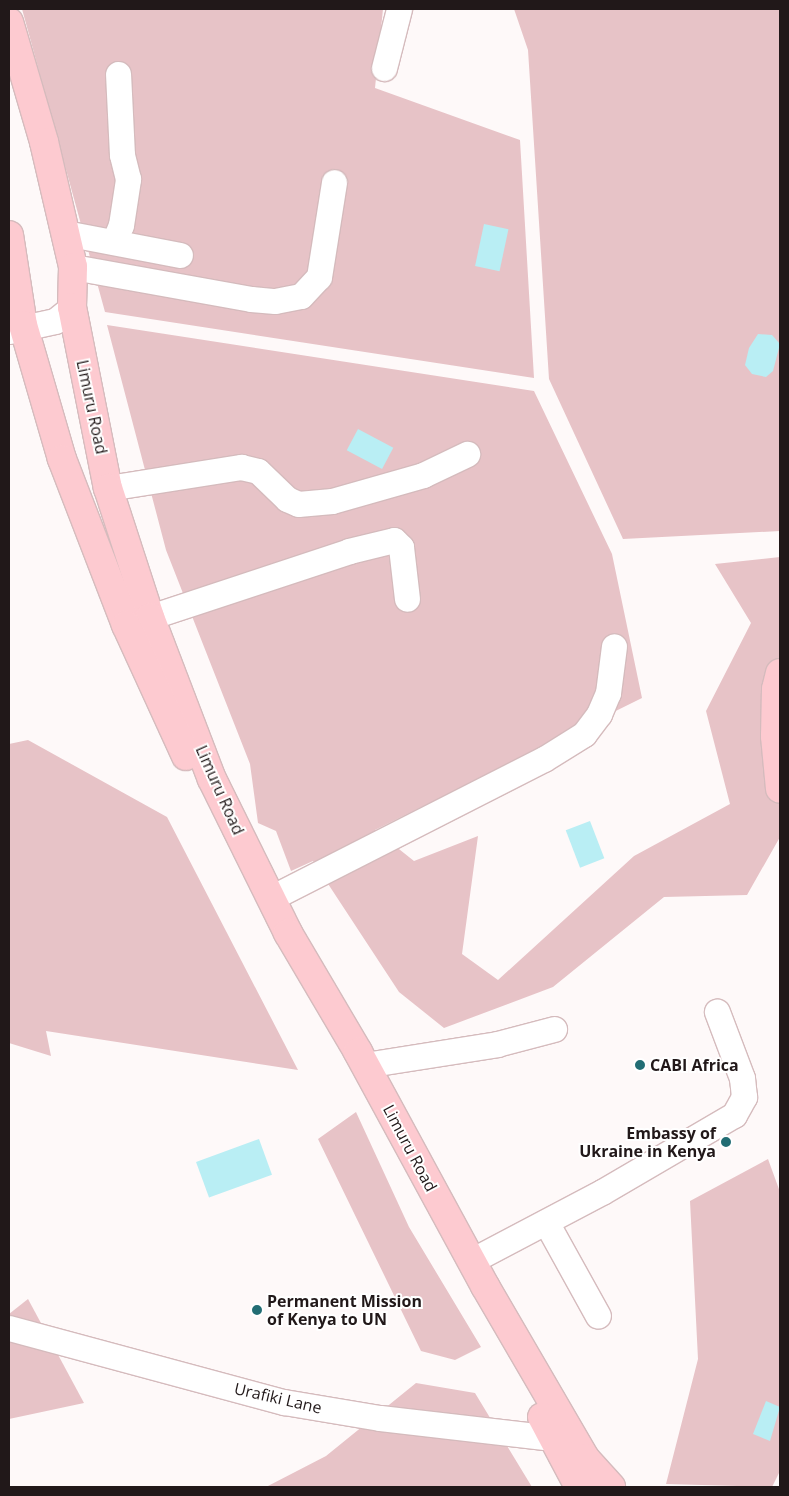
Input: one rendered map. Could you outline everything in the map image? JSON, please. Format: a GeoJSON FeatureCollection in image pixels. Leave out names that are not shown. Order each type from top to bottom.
{"type":"FeatureCollection","features":[{"type":"Feature","properties":{"kind":"main road","name":"Limuru Road"},"geometry":{"type":"LineString","coordinates":[[9,22],[44,142],[73,267],[72,307],[108,488],[150,618],[212,779],[288,934],[365,1065],[471,1261],[586,1458],[611,1487]]}},
{"type":"Feature","properties":{"kind":"main road","name":"Limuru Road"},"geometry":{"type":"LineString","coordinates":[[9,235],[16,328],[62,459],[149,680],[272,931],[579,1487]]}},
{"type":"Feature","properties":{"kind":"main road"},"geometry":{"type":"LineString","coordinates":[[780,673],[776,689],[775,736],[780,789]]}},
{"type":"Feature","properties":{"kind":"street"},"geometry":{"type":"LineString","coordinates":[[384,68],[399,9]]}},
{"type":"Feature","properties":{"kind":"street"},"geometry":{"type":"LineString","coordinates":[[114,242],[121,225],[128,179],[122,155],[118,74]]}},
{"type":"Feature","properties":{"kind":"street"},"geometry":{"type":"LineString","coordinates":[[73,267],[251,298],[275,301],[301,296],[320,277],[334,182]]}},
{"type":"Feature","properties":{"kind":"street"},"geometry":{"type":"LineString","coordinates":[[65,233],[180,255]]}},
{"type":"Feature","properties":{"kind":"street"},"geometry":{"type":"LineString","coordinates":[[16,328],[55,320],[72,307]]}},
{"type":"Feature","properties":{"kind":"street"},"geometry":{"type":"LineString","coordinates":[[108,488],[241,467],[258,471],[287,499],[298,504],[332,501],[423,474],[467,454]]}},
{"type":"Feature","properties":{"kind":"street"},"geometry":{"type":"LineString","coordinates":[[150,618],[340,554],[394,540],[401,547],[407,599]]}},
{"type":"Feature","properties":{"kind":"street"},"geometry":{"type":"LineString","coordinates":[[271,898],[544,758],[584,734],[599,714],[608,693],[614,646]]}},
{"type":"Feature","properties":{"kind":"street"},"geometry":{"type":"LineString","coordinates":[[471,1261],[546,1222],[734,1115],[742,1106],[744,1097],[742,1078],[717,1012]]}},
{"type":"Feature","properties":{"kind":"street"},"geometry":{"type":"LineString","coordinates":[[365,1065],[497,1044],[554,1029]]}},
{"type":"Feature","properties":{"kind":"street"},"geometry":{"type":"LineString","coordinates":[[546,1222],[598,1316]]}},
{"type":"Feature","properties":{"kind":"street","name":"Urafiki Lane"},"geometry":{"type":"LineString","coordinates":[[9,1328],[284,1402],[380,1418],[553,1438]]}},
{"type":"Feature","properties":{"kind":"shaded area"},"geometry":{"type":"Polygon","coordinates":[[[22,9],[383,9],[375,88],[520,140],[534,378],[105,312],[22,9]]]}},
{"type":"Feature","properties":{"kind":"shaded area"},"geometry":{"type":"Polygon","coordinates":[[[514,9],[780,9],[780,531],[623,539],[549,379],[528,50],[514,9]]]}},
{"type":"Feature","properties":{"kind":"shaded area"},"geometry":{"type":"Polygon","coordinates":[[[107,325],[534,391],[612,554],[642,698],[375,830],[414,861],[478,836],[462,954],[498,980],[634,856],[730,804],[706,711],[751,623],[715,564],[780,557],[780,837],[747,895],[664,897],[553,987],[444,1028],[399,992],[313,861],[291,871],[276,831],[258,823],[250,764],[166,550],[107,325]]]}},
{"type":"Feature","properties":{"kind":"shaded area"},"geometry":{"type":"Polygon","coordinates":[[[28,740],[167,817],[298,1070],[46,1031],[51,1056],[9,1043],[9,744],[28,740]]]}},
{"type":"Feature","properties":{"kind":"shaded area"},"geometry":{"type":"Polygon","coordinates":[[[356,1112],[409,1227],[481,1347],[455,1360],[421,1351],[318,1139],[356,1112]]]}},
{"type":"Feature","properties":{"kind":"shaded area"},"geometry":{"type":"Polygon","coordinates":[[[768,1159],[780,1192],[780,1471],[772,1487],[666,1484],[698,1359],[690,1201],[768,1159]]]}},
{"type":"Feature","properties":{"kind":"shaded area"},"geometry":{"type":"Polygon","coordinates":[[[28,1299],[84,1403],[9,1419],[9,1314],[28,1299]]]}},
{"type":"Feature","properties":{"kind":"shaded area"},"geometry":{"type":"Polygon","coordinates":[[[416,1383],[475,1393],[532,1487],[266,1487],[326,1456],[416,1383]]]}},
{"type":"Feature","properties":{"kind":"water"},"geometry":{"type":"Polygon","coordinates":[[[484,224],[508,229],[500,271],[475,266],[484,224]]]}},
{"type":"Feature","properties":{"kind":"water"},"geometry":{"type":"Polygon","coordinates":[[[758,334],[772,335],[780,344],[773,371],[766,377],[752,374],[745,365],[749,348],[758,334]]]}},
{"type":"Feature","properties":{"kind":"water"},"geometry":{"type":"Polygon","coordinates":[[[358,429],[393,448],[382,469],[347,450],[358,429]]]}},
{"type":"Feature","properties":{"kind":"water"},"geometry":{"type":"Polygon","coordinates":[[[590,821],[604,858],[580,868],[566,830],[590,821]]]}},
{"type":"Feature","properties":{"kind":"water"},"geometry":{"type":"Polygon","coordinates":[[[259,1139],[272,1175],[209,1198],[196,1162],[259,1139]]]}},
{"type":"Feature","properties":{"kind":"water"},"geometry":{"type":"Polygon","coordinates":[[[766,1401],[780,1407],[770,1441],[753,1434],[766,1401]]]}},
{"type":"Feature","properties":{"kind":"place","name":"CABI Africa"},"geometry":{"type":"Point","coordinates":[640,1065]}},
{"type":"Feature","properties":{"kind":"place","name":"Embassy of Ukraine in Kenya"},"geometry":{"type":"Point","coordinates":[726,1142]}},
{"type":"Feature","properties":{"kind":"place","name":"Permanent Mission of Kenya to UN"},"geometry":{"type":"Point","coordinates":[257,1310]}}]}
